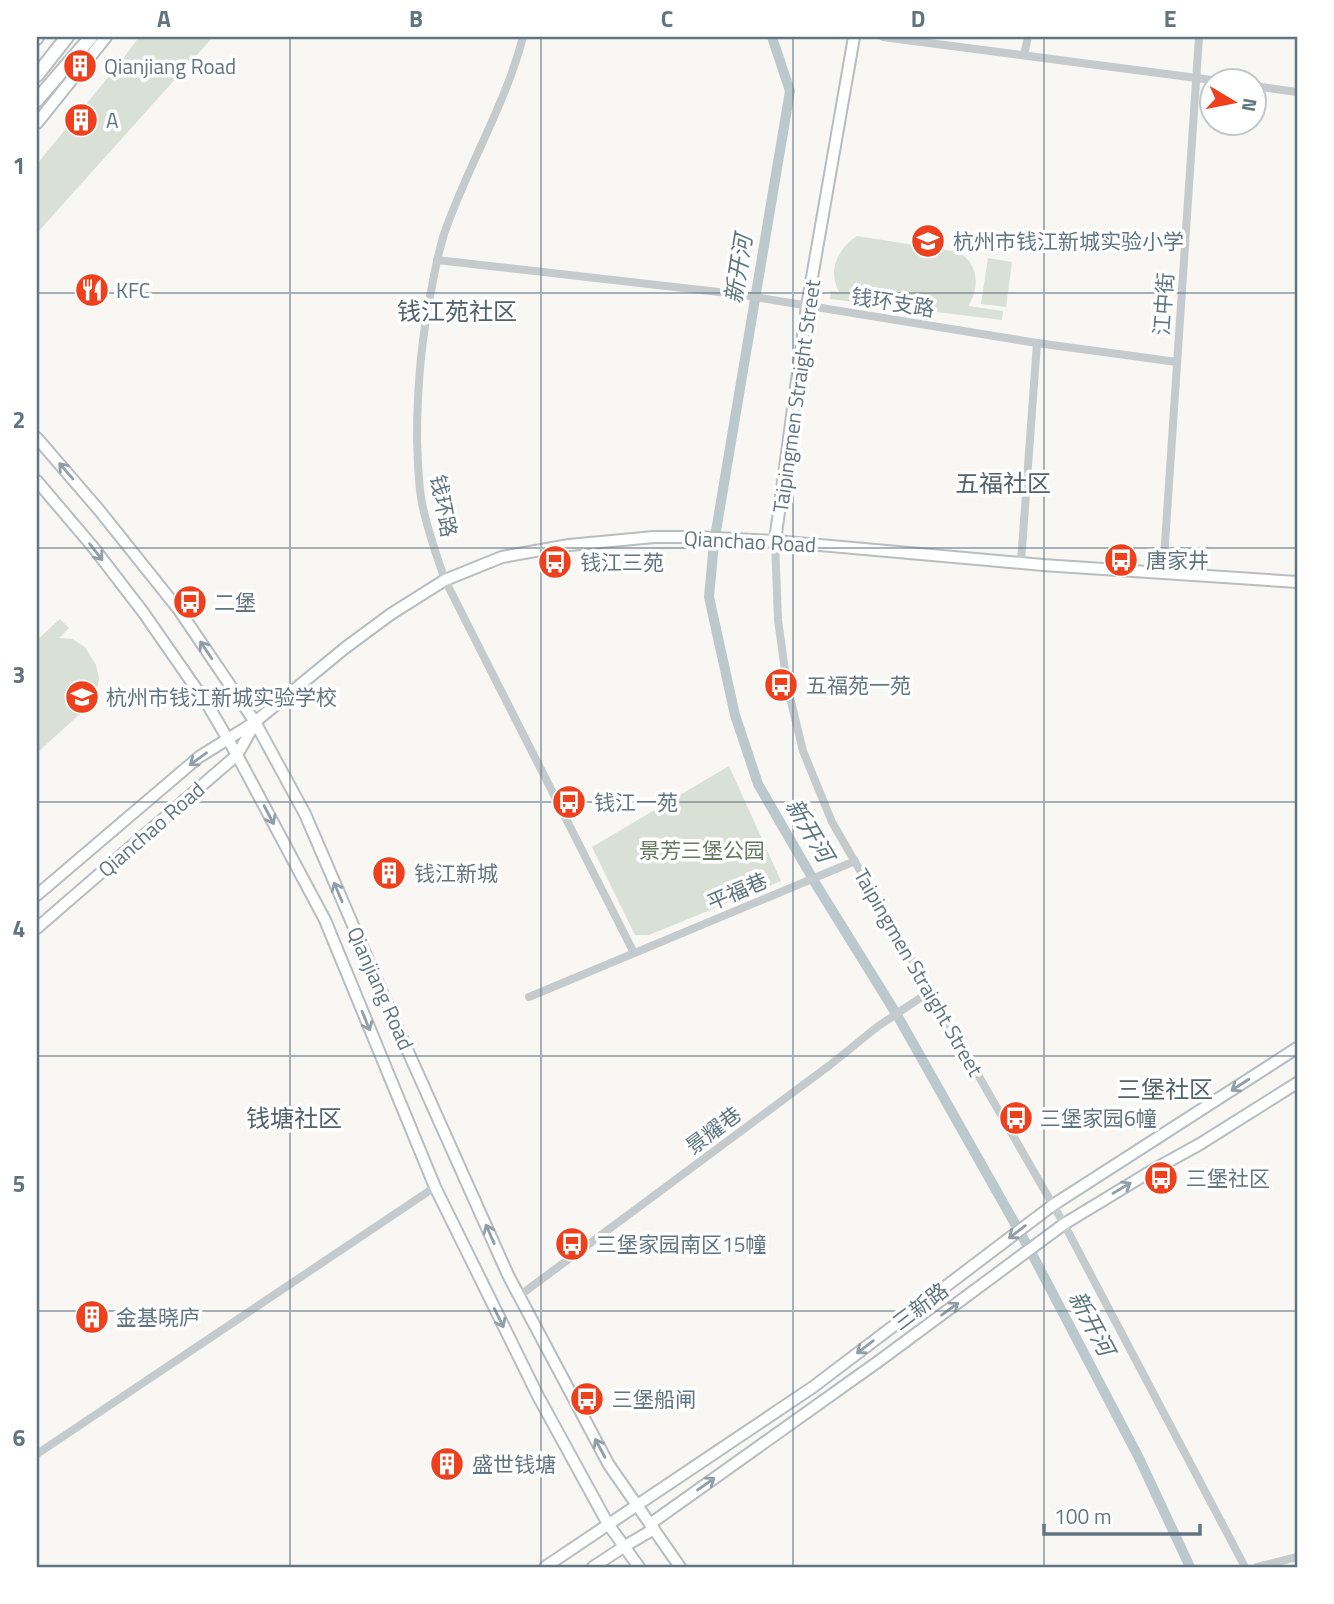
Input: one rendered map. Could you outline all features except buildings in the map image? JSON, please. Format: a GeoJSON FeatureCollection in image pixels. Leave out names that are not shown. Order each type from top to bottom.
{"type":"FeatureCollection","features":[{"type":"Feature","properties":{"kind":"main road"},"geometry":{"type":"LineString","coordinates":[[37,75],[67,37]]}},
{"type":"Feature","properties":{"kind":"main road"},"geometry":{"type":"LineString","coordinates":[[37,100],[91,37]]}},
{"type":"Feature","properties":{"kind":"main road"},"geometry":{"type":"LineString","coordinates":[[37,123],[106,37]]}},
{"type":"Feature","properties":{"kind":"main road","name":"Taipingmen Straight Street"},"geometry":{"type":"LineString","coordinates":[[775,541],[807,306],[854,37]]}},
{"type":"Feature","properties":{"kind":"main road","name":"Qianjiang Road"},"geometry":{"type":"LineString","coordinates":[[37,438],[179,610],[256,722],[305,814],[508,1275],[609,1465],[680,1567]]}},
{"type":"Feature","properties":{"kind":"main road","name":"Qianjiang Road"},"geometry":{"type":"LineString","coordinates":[[37,481],[144,612],[209,707],[237,755],[325,920],[435,1187],[537,1396],[608,1524],[639,1567]]}},
{"type":"Feature","properties":{"kind":"main road","name":"Qianchao Road"},"geometry":{"type":"LineString","coordinates":[[37,895],[199,757],[256,722],[345,648],[391,614],[445,580],[502,557],[569,545],[654,537],[696,537],[1297,582]]}},
{"type":"Feature","properties":{"kind":"main road","name":"Qianchao Road"},"geometry":{"type":"LineString","coordinates":[[37,928],[237,755],[256,722]]}},
{"type":"Feature","properties":{"kind":"main road","name":"三新路"},"geometry":{"type":"LineString","coordinates":[[545,1567],[813,1387],[1053,1205],[1297,1048]]}},
{"type":"Feature","properties":{"kind":"main road","name":"三新路"},"geometry":{"type":"LineString","coordinates":[[593,1567],[1064,1224],[1297,1083]]}},
{"type":"Feature","properties":{"kind":"street","name":"钱环路"},"geometry":{"type":"LineString","coordinates":[[523,37],[494,118],[444,234],[437,260],[420,351],[417,404],[421,501],[445,580],[634,953]]}},
{"type":"Feature","properties":{"kind":"street"},"geometry":{"type":"LineString","coordinates":[[883,37],[1197,78]]}},
{"type":"Feature","properties":{"kind":"street"},"geometry":{"type":"LineString","coordinates":[[1024,55],[1028,37]]}},
{"type":"Feature","properties":{"kind":"street","name":"江中街"},"geometry":{"type":"LineString","coordinates":[[1163,573],[1199,37]]}},
{"type":"Feature","properties":{"kind":"street"},"geometry":{"type":"LineString","coordinates":[[1268,88],[1297,92]]}},
{"type":"Feature","properties":{"kind":"street","name":"钱环支路"},"geometry":{"type":"LineString","coordinates":[[437,260],[736,294],[1037,344],[1177,362]]}},
{"type":"Feature","properties":{"kind":"street"},"geometry":{"type":"LineString","coordinates":[[1021,562],[1037,344]]}},
{"type":"Feature","properties":{"kind":"street","name":"Taipingmen Straight Street"},"geometry":{"type":"LineString","coordinates":[[775,541],[778,620],[788,685],[803,751],[832,822],[1064,1224],[1245,1567]]}},
{"type":"Feature","properties":{"kind":"street","name":"平福巷"},"geometry":{"type":"LineString","coordinates":[[529,997],[855,861]]}},
{"type":"Feature","properties":{"kind":"street","name":"景耀巷"},"geometry":{"type":"LineString","coordinates":[[519,1296],[830,1065],[877,1027],[929,992]]}},
{"type":"Feature","properties":{"kind":"street"},"geometry":{"type":"LineString","coordinates":[[37,1454],[435,1187]]}},
{"type":"Feature","properties":{"kind":"street"},"geometry":{"type":"LineString","coordinates":[[1257,1567],[1297,1557]]}},
{"type":"Feature","properties":{"kind":"green space"},"geometry":{"type":"Polygon","coordinates":[[[139,37],[213,37],[37,233],[37,164],[139,37]]]}},
{"type":"Feature","properties":{"kind":"green space"},"geometry":{"type":"Polygon","coordinates":[[[857,236],[959,252],[971,263],[976,277],[968,306],[1003,311],[1002,320],[830,299],[831,291],[839,292],[834,275],[836,260],[844,247],[857,236]]]}},
{"type":"Feature","properties":{"kind":"green space"},"geometry":{"type":"Polygon","coordinates":[[[988,258],[1012,262],[1006,307],[981,304],[988,258]]]}},
{"type":"Feature","properties":{"kind":"green space"},"geometry":{"type":"Polygon","coordinates":[[[60,619],[69,628],[59,638],[72,639],[85,647],[96,665],[99,678],[95,700],[37,753],[37,640],[60,619]]]}},
{"type":"Feature","properties":{"kind":"green space","name":"景芳三堡公园"},"geometry":{"type":"Polygon","coordinates":[[[729,766],[781,881],[649,935],[635,935],[592,847],[729,766]]]}},
{"type":"Feature","properties":{"kind":"waterway","name":"新开河"},"geometry":{"type":"LineString","coordinates":[[772,37],[790,91],[714,543],[709,597],[735,715],[758,784],[897,1015],[1031,1252],[1139,1458],[1190,1567]]}},
{"type":"Feature","properties":{"kind":"place","name":"Qianjiang Road"},"geometry":{"type":"Point","coordinates":[80,66]}},
{"type":"Feature","properties":{"kind":"place","name":"A"},"geometry":{"type":"Point","coordinates":[81,120]}},
{"type":"Feature","properties":{"kind":"place","name":"杭州市钱江新城实验小学"},"geometry":{"type":"Point","coordinates":[928,241]}},
{"type":"Feature","properties":{"kind":"place","name":"KFC"},"geometry":{"type":"Point","coordinates":[92,290]}},
{"type":"Feature","properties":{"kind":"place","name":"唐家井"},"geometry":{"type":"Point","coordinates":[1121,560]}},
{"type":"Feature","properties":{"kind":"place","name":"钱江三苑"},"geometry":{"type":"Point","coordinates":[555,562]}},
{"type":"Feature","properties":{"kind":"place","name":"二堡"},"geometry":{"type":"Point","coordinates":[190,602]}},
{"type":"Feature","properties":{"kind":"place","name":"五福苑一苑"},"geometry":{"type":"Point","coordinates":[781,685]}},
{"type":"Feature","properties":{"kind":"place","name":"杭州市钱江新城实验学校"},"geometry":{"type":"Point","coordinates":[82,697]}},
{"type":"Feature","properties":{"kind":"place","name":"钱江一苑"},"geometry":{"type":"Point","coordinates":[569,802]}},
{"type":"Feature","properties":{"kind":"place","name":"钱江新城"},"geometry":{"type":"Point","coordinates":[389,873]}},
{"type":"Feature","properties":{"kind":"place","name":"三堡家园6幢"},"geometry":{"type":"Point","coordinates":[1016,1118]}},
{"type":"Feature","properties":{"kind":"place","name":"三堡社区"},"geometry":{"type":"Point","coordinates":[1161,1178]}},
{"type":"Feature","properties":{"kind":"place","name":"三堡家园南区15幢"},"geometry":{"type":"Point","coordinates":[572,1244]}},
{"type":"Feature","properties":{"kind":"place","name":"金基晓庐"},"geometry":{"type":"Point","coordinates":[92,1317]}},
{"type":"Feature","properties":{"kind":"place","name":"三堡船闸"},"geometry":{"type":"Point","coordinates":[587,1399]}},
{"type":"Feature","properties":{"kind":"place","name":"盛世钱塘"},"geometry":{"type":"Point","coordinates":[447,1464]}},
{"type":"Feature","properties":{"kind":"district","name":"钱江苑社区"},"geometry":{"type":"Point","coordinates":[457,311]}},
{"type":"Feature","properties":{"kind":"district","name":"五福社区"},"geometry":{"type":"Point","coordinates":[1003,483]}},
{"type":"Feature","properties":{"kind":"district","name":"三堡社区"},"geometry":{"type":"Point","coordinates":[1165,1089]}},
{"type":"Feature","properties":{"kind":"district","name":"钱塘社区"},"geometry":{"type":"Point","coordinates":[294,1118]}}]}
